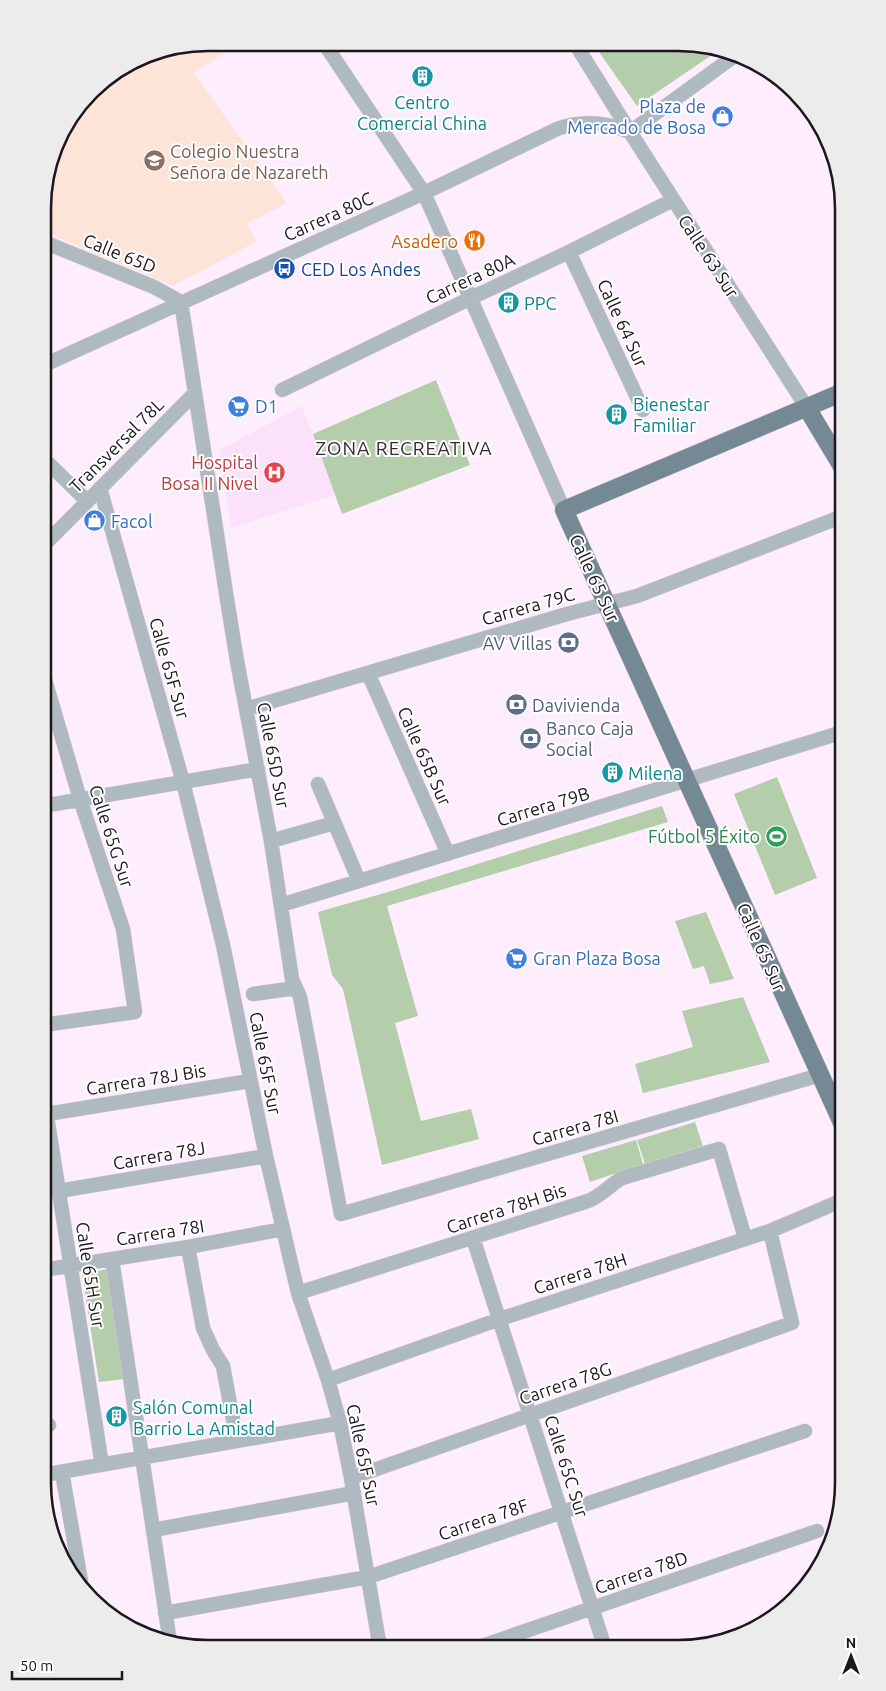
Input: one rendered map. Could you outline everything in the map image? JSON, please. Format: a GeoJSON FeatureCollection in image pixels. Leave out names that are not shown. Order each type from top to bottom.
{"type":"FeatureCollection","features":[{"type":"Feature","properties":{"kind":"main road"},"geometry":{"type":"LineString","coordinates":[[564,510],[835,396]]}},
{"type":"Feature","properties":{"kind":"main road","name":"Calle 63 Sur"},"geometry":{"type":"LineString","coordinates":[[807,408],[835,454]]}},
{"type":"Feature","properties":{"kind":"main road","name":"Calle 65 Sur"},"geometry":{"type":"LineString","coordinates":[[564,510],[834,1106]]}},
{"type":"Feature","properties":{"kind":"street","name":"Calle 65 Sur"},"geometry":{"type":"LineString","coordinates":[[329,51],[424,193],[564,510]]}},
{"type":"Feature","properties":{"kind":"street","name":"Calle 63 Sur"},"geometry":{"type":"LineString","coordinates":[[580,51],[807,408]]}},
{"type":"Feature","properties":{"kind":"street"},"geometry":{"type":"LineString","coordinates":[[630,132],[729,60]]}},
{"type":"Feature","properties":{"kind":"street","name":"Carrera 80C"},"geometry":{"type":"LineString","coordinates":[[51,362],[424,193],[557,129],[568,125],[593,123],[630,132]]}},
{"type":"Feature","properties":{"kind":"street","name":"Carrera 80A"},"geometry":{"type":"LineString","coordinates":[[282,390],[673,200]]}},
{"type":"Feature","properties":{"kind":"street","name":"Calle 65D"},"geometry":{"type":"LineString","coordinates":[[51,245],[154,287],[181,302]]}},
{"type":"Feature","properties":{"kind":"street","name":"Calle 64 Sur"},"geometry":{"type":"LineString","coordinates":[[569,252],[642,410]]}},
{"type":"Feature","properties":{"kind":"street","name":"Calle 65D Sur"},"geometry":{"type":"LineString","coordinates":[[181,302],[220,556],[271,841],[292,979],[300,997],[341,1214]]}},
{"type":"Feature","properties":{"kind":"street","name":"Transversal 78L"},"geometry":{"type":"LineString","coordinates":[[51,539],[195,393]]}},
{"type":"Feature","properties":{"kind":"street"},"geometry":{"type":"LineString","coordinates":[[51,466],[87,501]]}},
{"type":"Feature","properties":{"kind":"street","name":"Calle 65F Sur"},"geometry":{"type":"LineString","coordinates":[[100,488],[183,782],[223,945],[266,1156],[298,1293],[328,1380],[340,1423],[352,1478],[379,1640]]}},
{"type":"Feature","properties":{"kind":"street","name":"Carrera 79C"},"geometry":{"type":"LineString","coordinates":[[246,709],[567,614],[637,596],[835,519]]}},
{"type":"Feature","properties":{"kind":"street","name":"Calle 65B Sur"},"geometry":{"type":"LineString","coordinates":[[368,673],[448,854]]}},
{"type":"Feature","properties":{"kind":"street","name":"Calle 65G Sur"},"geometry":{"type":"LineString","coordinates":[[51,700],[80,799],[123,929],[135,1012],[51,1024]]}},
{"type":"Feature","properties":{"kind":"street","name":"Carrera 79B"},"geometry":{"type":"LineString","coordinates":[[281,905],[835,735]]}},
{"type":"Feature","properties":{"kind":"street"},"geometry":{"type":"LineString","coordinates":[[51,804],[258,769]]}},
{"type":"Feature","properties":{"kind":"street"},"geometry":{"type":"LineString","coordinates":[[318,784],[359,881]]}},
{"type":"Feature","properties":{"kind":"street"},"geometry":{"type":"LineString","coordinates":[[271,841],[334,824]]}},
{"type":"Feature","properties":{"kind":"street"},"geometry":{"type":"LineString","coordinates":[[253,994],[296,988]]}},
{"type":"Feature","properties":{"kind":"street","name":"Carrera 78I"},"geometry":{"type":"LineString","coordinates":[[341,1214],[820,1075]]}},
{"type":"Feature","properties":{"kind":"street","name":"Carrera 78J Bis"},"geometry":{"type":"LineString","coordinates":[[51,1113],[250,1081]]}},
{"type":"Feature","properties":{"kind":"street","name":"Calle 65H Sur"},"geometry":{"type":"LineString","coordinates":[[51,1144],[102,1465]]}},
{"type":"Feature","properties":{"kind":"street","name":"Carrera 78H Bis"},"geometry":{"type":"LineString","coordinates":[[298,1293],[588,1201],[599,1197],[612,1184],[622,1178],[719,1149],[745,1238]]}},
{"type":"Feature","properties":{"kind":"street","name":"Carrera 78J"},"geometry":{"type":"LineString","coordinates":[[59,1191],[266,1156]]}},
{"type":"Feature","properties":{"kind":"street","name":"Carrera 78H"},"geometry":{"type":"LineString","coordinates":[[328,1380],[500,1319],[770,1231],[834,1204]]}},
{"type":"Feature","properties":{"kind":"street","name":"Carrera 78I"},"geometry":{"type":"LineString","coordinates":[[51,1269],[188,1247],[283,1229]]}},
{"type":"Feature","properties":{"kind":"street","name":"Carrera 78G"},"geometry":{"type":"LineString","coordinates":[[352,1478],[792,1323],[770,1231]]}},
{"type":"Feature","properties":{"kind":"street","name":"Calle 65C Sur"},"geometry":{"type":"LineString","coordinates":[[473,1238],[602,1640]]}},
{"type":"Feature","properties":{"kind":"street"},"geometry":{"type":"LineString","coordinates":[[188,1247],[203,1328],[223,1366],[237,1441]]}},
{"type":"Feature","properties":{"kind":"street"},"geometry":{"type":"LineString","coordinates":[[112,1258],[169,1634]]}},
{"type":"Feature","properties":{"kind":"street"},"geometry":{"type":"LineString","coordinates":[[51,1474],[340,1423]]}},
{"type":"Feature","properties":{"kind":"street","name":"Carrera 78F"},"geometry":{"type":"LineString","coordinates":[[165,1613],[368,1577],[805,1431]]}},
{"type":"Feature","properties":{"kind":"street"},"geometry":{"type":"LineString","coordinates":[[62,1472],[81,1573]]}},
{"type":"Feature","properties":{"kind":"street"},"geometry":{"type":"LineString","coordinates":[[153,1530],[354,1493]]}},
{"type":"Feature","properties":{"kind":"street","name":"Carrera 78D"},"geometry":{"type":"LineString","coordinates":[[499,1640],[817,1531]]}},
{"type":"Feature","properties":{"kind":"shaded area","name":"Colegio Nuestra Señora de Nazareth"},"geometry":{"type":"Polygon","coordinates":[[[228,51],[194,73],[287,203],[247,223],[256,242],[173,286],[51,235],[51,208],[57,167],[67,139],[78,121],[97,97],[121,78],[148,63],[177,54],[228,51]]]}},
{"type":"Feature","properties":{"kind":"shaded area","name":"Hospital Bosa II Nivel"},"geometry":{"type":"Polygon","coordinates":[[[302,406],[335,495],[231,528],[219,450],[302,406]]]}},
{"type":"Feature","properties":{"kind":"green space"},"geometry":{"type":"Polygon","coordinates":[[[598,51],[678,51],[712,55],[637,106],[598,51]]]}},
{"type":"Feature","properties":{"kind":"green space"},"geometry":{"type":"Polygon","coordinates":[[[436,380],[470,465],[342,514],[313,434],[436,380]]]}},
{"type":"Feature","properties":{"kind":"green space","name":"Fútbol 5 Éxito"},"geometry":{"type":"Polygon","coordinates":[[[777,777],[817,878],[775,895],[734,794],[777,777]]]}},
{"type":"Feature","properties":{"kind":"green space"},"geometry":{"type":"Polygon","coordinates":[[[662,806],[668,822],[387,906],[418,1016],[395,1023],[421,1121],[471,1109],[479,1139],[382,1165],[343,989],[332,975],[318,912],[388,892],[662,806]]]}},
{"type":"Feature","properties":{"kind":"green space"},"geometry":{"type":"Polygon","coordinates":[[[706,912],[734,979],[710,984],[704,966],[693,969],[675,921],[706,912]]]}},
{"type":"Feature","properties":{"kind":"green space"},"geometry":{"type":"Polygon","coordinates":[[[743,997],[770,1062],[643,1093],[635,1064],[693,1047],[682,1011],[743,997]]]}},
{"type":"Feature","properties":{"kind":"green space"},"geometry":{"type":"Polygon","coordinates":[[[695,1122],[703,1146],[645,1164],[637,1140],[695,1122]]]}},
{"type":"Feature","properties":{"kind":"green space"},"geometry":{"type":"Polygon","coordinates":[[[636,1140],[643,1164],[590,1182],[582,1156],[636,1140]]]}},
{"type":"Feature","properties":{"kind":"green space"},"geometry":{"type":"Polygon","coordinates":[[[108,1269],[125,1379],[99,1382],[82,1274],[108,1269]]]}},
{"type":"Feature","properties":{"kind":"place","name":"Centro Comercial China"},"geometry":{"type":"Point","coordinates":[422,77]}},
{"type":"Feature","properties":{"kind":"place","name":"Plaza de Mercado de Bosa"},"geometry":{"type":"Point","coordinates":[722,116]}},
{"type":"Feature","properties":{"kind":"place","name":"Colegio Nuestra Señora de Nazareth"},"geometry":{"type":"Point","coordinates":[154,161]}},
{"type":"Feature","properties":{"kind":"place","name":"Asadero"},"geometry":{"type":"Point","coordinates":[474,241]}},
{"type":"Feature","properties":{"kind":"place","name":"CED Los Andes"},"geometry":{"type":"Point","coordinates":[285,269]}},
{"type":"Feature","properties":{"kind":"place","name":"PPC"},"geometry":{"type":"Point","coordinates":[508,303]}},
{"type":"Feature","properties":{"kind":"place","name":"D1"},"geometry":{"type":"Point","coordinates":[239,406]}},
{"type":"Feature","properties":{"kind":"place","name":"Bienestar Familiar"},"geometry":{"type":"Point","coordinates":[617,414]}},
{"type":"Feature","properties":{"kind":"place","name":"Hospital Bosa II Nivel"},"geometry":{"type":"Point","coordinates":[274,472]}},
{"type":"Feature","properties":{"kind":"place","name":"Facol"},"geometry":{"type":"Point","coordinates":[95,521]}},
{"type":"Feature","properties":{"kind":"place","name":"AV Villas"},"geometry":{"type":"Point","coordinates":[568,643]}},
{"type":"Feature","properties":{"kind":"place","name":"Davivienda"},"geometry":{"type":"Point","coordinates":[516,705]}},
{"type":"Feature","properties":{"kind":"place","name":"Banco Caja Social"},"geometry":{"type":"Point","coordinates":[530,738]}},
{"type":"Feature","properties":{"kind":"place","name":"Milena"},"geometry":{"type":"Point","coordinates":[612,773]}},
{"type":"Feature","properties":{"kind":"place","name":"Fútbol 5 Éxito"},"geometry":{"type":"Point","coordinates":[776,836]}},
{"type":"Feature","properties":{"kind":"place","name":"Gran Plaza Bosa"},"geometry":{"type":"Point","coordinates":[517,958]}},
{"type":"Feature","properties":{"kind":"place","name":"Salón Comunal Barrio La Amistad"},"geometry":{"type":"Point","coordinates":[117,1417]}},
{"type":"Feature","properties":{"kind":"district","name":"ZONA RECREATIVA"},"geometry":{"type":"Point","coordinates":[404,448]}}]}
